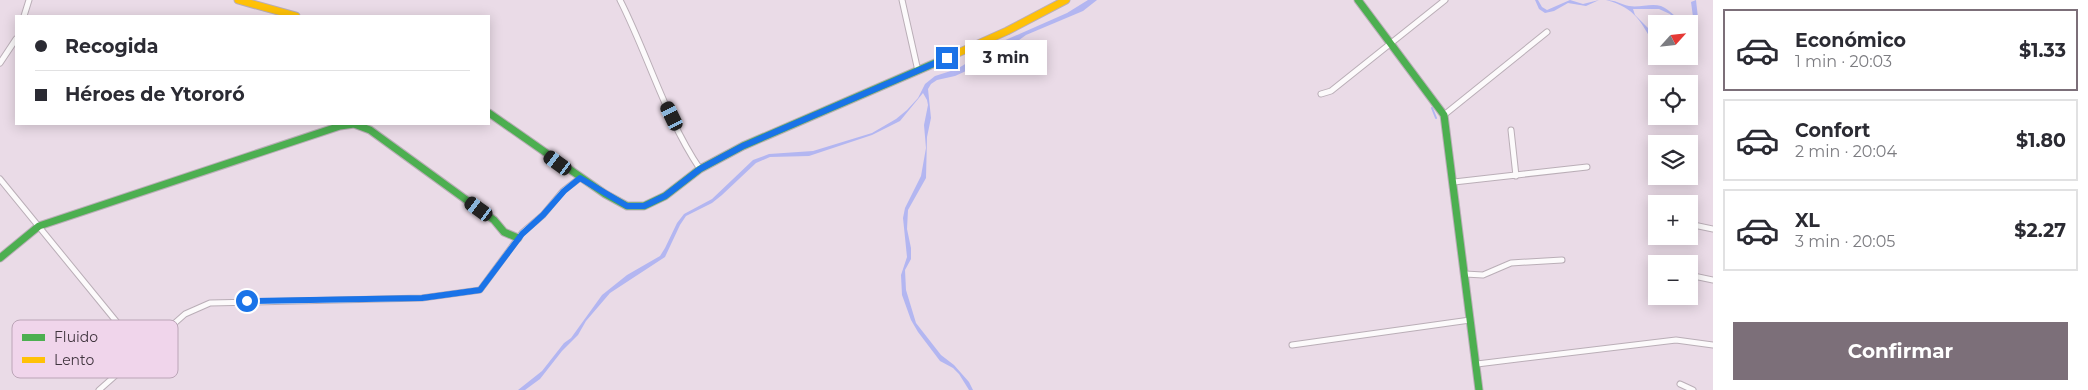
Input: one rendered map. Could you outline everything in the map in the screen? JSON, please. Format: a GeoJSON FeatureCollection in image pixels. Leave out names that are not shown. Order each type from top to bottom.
{"type":"FeatureCollection","features":[{"type":"Feature","properties":{"kind":"street"},"geometry":{"type":"LineString","coordinates":[[24,15],[29,0]]}},
{"type":"Feature","properties":{"kind":"street"},"geometry":{"type":"LineString","coordinates":[[238,0],[292,15]]}},
{"type":"Feature","properties":{"kind":"street"},"geometry":{"type":"LineString","coordinates":[[620,0],[632,23],[658,90],[700,169]]}},
{"type":"Feature","properties":{"kind":"street"},"geometry":{"type":"LineString","coordinates":[[902,0],[918,71]]}},
{"type":"Feature","properties":{"kind":"street"},"geometry":{"type":"LineString","coordinates":[[490,114],[580,178],[620,202],[636,208],[660,199],[700,169],[743,146],[1007,31],[1066,0]]}},
{"type":"Feature","properties":{"kind":"street"},"geometry":{"type":"LineString","coordinates":[[1358,0],[1444,115],[1479,390]]}},
{"type":"Feature","properties":{"kind":"street"},"geometry":{"type":"LineString","coordinates":[[1321,94],[1331,91],[1444,0]]}},
{"type":"Feature","properties":{"kind":"street"},"geometry":{"type":"LineString","coordinates":[[1444,115],[1547,32]]}},
{"type":"Feature","properties":{"kind":"street"},"geometry":{"type":"LineString","coordinates":[[0,63],[15,40]]}},
{"type":"Feature","properties":{"kind":"street"},"geometry":{"type":"LineString","coordinates":[[0,258],[39,226],[341,125]]}},
{"type":"Feature","properties":{"kind":"street"},"geometry":{"type":"LineString","coordinates":[[357,125],[370,130],[494,220],[504,232],[518,238]]}},
{"type":"Feature","properties":{"kind":"street"},"geometry":{"type":"LineString","coordinates":[[1511,130],[1516,176]]}},
{"type":"Feature","properties":{"kind":"street"},"geometry":{"type":"LineString","coordinates":[[1454,182],[1587,167]]}},
{"type":"Feature","properties":{"kind":"street"},"geometry":{"type":"LineString","coordinates":[[0,178],[115,320]]}},
{"type":"Feature","properties":{"kind":"street"},"geometry":{"type":"LineString","coordinates":[[178,320],[185,314],[210,303],[422,298],[480,290],[518,238],[543,215],[564,191],[580,178]]}},
{"type":"Feature","properties":{"kind":"street"},"geometry":{"type":"LineString","coordinates":[[1698,226],[1713,229]]}},
{"type":"Feature","properties":{"kind":"street"},"geometry":{"type":"LineString","coordinates":[[1465,274],[1484,274],[1511,263],[1562,260]]}},
{"type":"Feature","properties":{"kind":"street"},"geometry":{"type":"LineString","coordinates":[[1698,277],[1713,280]]}},
{"type":"Feature","properties":{"kind":"street"},"geometry":{"type":"LineString","coordinates":[[1292,346],[1470,320]]}},
{"type":"Feature","properties":{"kind":"street"},"geometry":{"type":"LineString","coordinates":[[1477,364],[1676,340],[1713,345]]}},
{"type":"Feature","properties":{"kind":"street"},"geometry":{"type":"LineString","coordinates":[[100,390],[114,378]]}},
{"type":"Feature","properties":{"kind":"street"},"geometry":{"type":"LineString","coordinates":[[1680,384],[1694,390]]}},
{"type":"Feature","properties":{"kind":"water"},"geometry":{"type":"Polygon","coordinates":[[[1088,0],[1097,0],[1083,11],[1026,35],[1012,45],[980,60],[966,71],[955,76],[937,80],[928,89],[931,118],[927,137],[926,178],[908,210],[907,229],[911,259],[905,270],[906,290],[916,323],[941,355],[954,365],[969,382],[973,390],[969,390],[953,368],[940,361],[918,332],[911,320],[902,295],[901,275],[907,257],[903,218],[905,208],[921,176],[926,148],[924,125],[928,105],[923,93],[900,121],[872,135],[809,156],[770,157],[756,163],[712,203],[686,216],[665,257],[610,293],[586,321],[578,335],[562,351],[540,379],[525,390],[518,390],[542,371],[564,343],[571,338],[602,295],[627,275],[660,256],[677,223],[684,214],[712,199],[753,160],[769,154],[813,151],[872,133],[907,110],[918,98],[925,84],[935,76],[957,69],[1001,42],[1067,13],[1088,0]]]}},
{"type":"Feature","properties":{"kind":"water"},"geometry":{"type":"Polygon","coordinates":[[[1535,0],[1538,0],[1542,7],[1547,10],[1570,0],[1583,4],[1599,0],[1586,6],[1568,3],[1554,11],[1545,13],[1539,9],[1535,0]]]}},
{"type":"Feature","properties":{"kind":"water"},"geometry":{"type":"Polygon","coordinates":[[[1606,0],[1633,6],[1661,6],[1674,15],[1659,9],[1633,9],[1637,17],[1616,3],[1606,0]]]}},
{"type":"Feature","properties":{"kind":"water"},"geometry":{"type":"Polygon","coordinates":[[[1696,0],[1698,15],[1693,15],[1691,2],[1696,0]]]}},
{"type":"Feature","properties":{"kind":"water"},"geometry":{"type":"Polygon","coordinates":[[[1637,17],[1648,28],[1648,35],[1641,23],[1637,17]]]}},
{"type":"Feature","properties":{"kind":"waterway"},"geometry":{"type":"LineString","coordinates":[[1432,108],[1436,118]]}},
{"type":"Feature","properties":{"kind":"traffic: fast"},"geometry":{"type":"LineString","coordinates":[[1358,0],[1444,115],[1479,390]]}},
{"type":"Feature","properties":{"kind":"traffic: fast"},"geometry":{"type":"LineString","coordinates":[[490,114],[605,194],[627,206],[644,206],[665,196],[700,169],[743,146],[949,57]]}},
{"type":"Feature","properties":{"kind":"traffic: fast"},"geometry":{"type":"LineString","coordinates":[[0,258],[39,226],[347,125]]}},
{"type":"Feature","properties":{"kind":"traffic: fast"},"geometry":{"type":"LineString","coordinates":[[357,125],[370,130],[494,220],[504,232],[518,238]]}},
{"type":"Feature","properties":{"kind":"traffic: slow"},"geometry":{"type":"LineString","coordinates":[[238,0],[292,15]]}},
{"type":"Feature","properties":{"kind":"traffic: slow"},"geometry":{"type":"LineString","coordinates":[[949,57],[1007,31],[1066,0]]}},
{"type":"Feature","properties":{"kind":"route"},"geometry":{"type":"LineString","coordinates":[[247,301],[422,298],[480,290],[522,234],[543,215],[564,191],[580,178],[627,206],[636,208],[644,206],[665,196],[700,169],[743,146],[947,58]]}}]}
